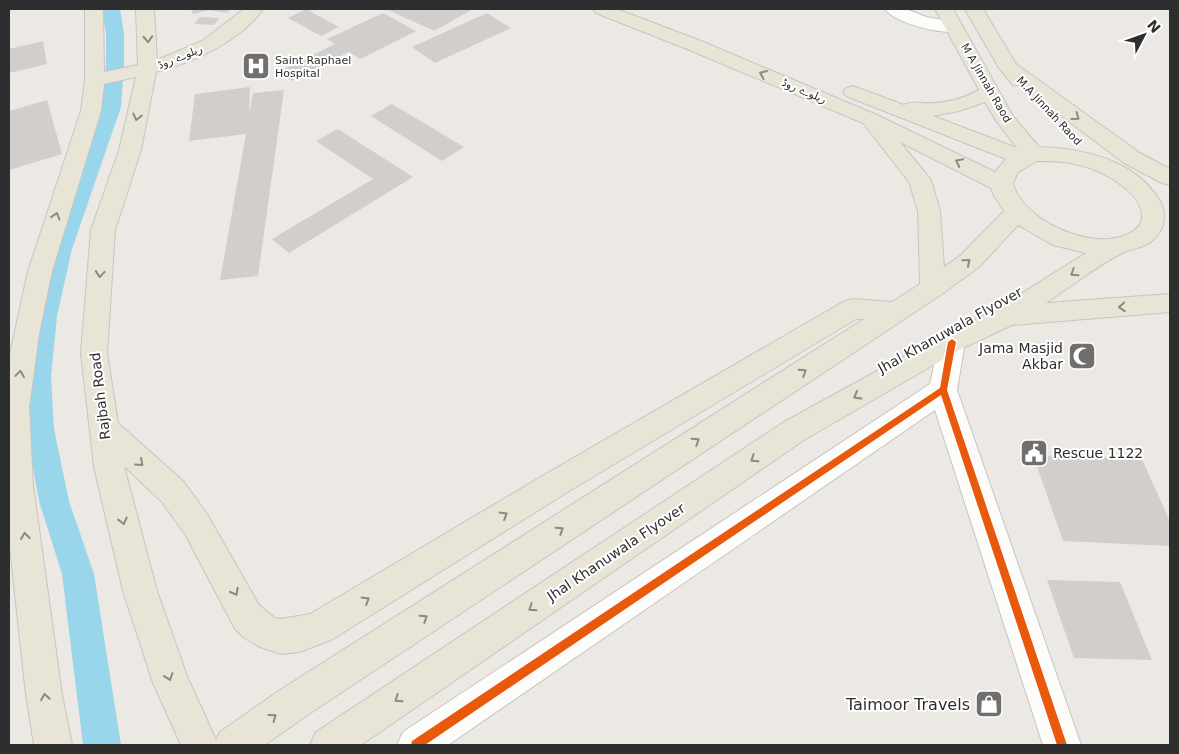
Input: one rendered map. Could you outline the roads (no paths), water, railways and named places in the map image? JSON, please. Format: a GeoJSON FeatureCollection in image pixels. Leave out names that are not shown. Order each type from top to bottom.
{"type":"FeatureCollection","features":[{"type":"Feature","properties":{"kind":"main road"},"geometry":{"type":"LineString","coordinates":[[53,745],[44,695],[12,434],[26,334],[40,271],[101,78],[94,9]]}},
{"type":"Feature","properties":{"kind":"main road","name":"Rajbah Road"},"geometry":{"type":"LineString","coordinates":[[145,9],[148,52],[139,71],[130,150],[104,230],[94,353],[109,468],[140,591],[171,683],[200,745]]}},
{"type":"Feature","properties":{"kind":"main road","name":"ریلوے روڈ"},"geometry":{"type":"LineString","coordinates":[[101,78],[139,71],[182,58],[209,45],[254,9]]}},
{"type":"Feature","properties":{"kind":"main road","name":"ریلوے روڈ"},"geometry":{"type":"LineString","coordinates":[[602,9],[694,45],[873,110]]}},
{"type":"Feature","properties":{"kind":"main road","name":"ریلوے روڈ"},"geometry":{"type":"LineString","coordinates":[[637,9],[873,110],[1002,184]]}},
{"type":"Feature","properties":{"kind":"main road","name":"M A Jinnah Raod"},"geometry":{"type":"LineString","coordinates":[[944,9],[1004,118],[1028,156]]}},
{"type":"Feature","properties":{"kind":"main road","name":"M.A Jinnah Raod"},"geometry":{"type":"LineString","coordinates":[[974,9],[1009,68],[1036,102],[1069,131],[1094,161]]}},
{"type":"Feature","properties":{"kind":"main road"},"geometry":{"type":"LineString","coordinates":[[1009,68],[1132,158],[1170,178]]}},
{"type":"Feature","properties":{"kind":"main road"},"geometry":{"type":"LineString","coordinates":[[873,110],[948,109],[974,101],[990,92]]}},
{"type":"Feature","properties":{"kind":"main road"},"geometry":{"type":"LineString","coordinates":[[873,110],[1028,156],[1058,154],[1094,161],[1122,175],[1144,193],[1170,202]]}},
{"type":"Feature","properties":{"kind":"main road"},"geometry":{"type":"LineString","coordinates":[[873,110],[920,180],[928,211],[933,288]]}},
{"type":"Feature","properties":{"kind":"main road"},"geometry":{"type":"LineString","coordinates":[[1028,156],[1005,173],[1002,184],[1006,198],[1017,212],[1036,227],[1061,239],[1089,245],[1115,246],[1131,243],[1161,231],[1144,193]]}},
{"type":"Feature","properties":{"kind":"main road"},"geometry":{"type":"LineString","coordinates":[[233,745],[293,703],[933,288],[970,261],[1017,212]]}},
{"type":"Feature","properties":{"kind":"main road","name":"Jhal Khanuwala Flyover"},"geometry":{"type":"LineString","coordinates":[[329,745],[794,431],[952,342],[1006,316],[1115,246]]}},
{"type":"Feature","properties":{"kind":"main road"},"geometry":{"type":"LineString","coordinates":[[1006,316],[1170,303]]}},
{"type":"Feature","properties":{"kind":"main road"},"geometry":{"type":"LineString","coordinates":[[104,430],[173,492],[196,524],[248,617],[257,628],[268,634],[291,637],[321,627],[556,484],[852,309],[896,312]]}},
{"type":"Feature","properties":{"kind":"street"},"geometry":{"type":"LineString","coordinates":[[894,9],[902,15],[927,24],[954,27]]}},
{"type":"Feature","properties":{"kind":"street"},"geometry":{"type":"LineString","coordinates":[[952,342],[943,390],[1062,745]]}},
{"type":"Feature","properties":{"kind":"street"},"geometry":{"type":"LineString","coordinates":[[416,745],[943,390]]}},
{"type":"Feature","properties":{"kind":"waterway"},"geometry":{"type":"LineString","coordinates":[[102,745],[78,574],[54,501],[40,429],[37,376],[44,316],[60,249],[111,107],[115,64],[115,34],[111,9]]}},
{"type":"Feature","properties":{"kind":"place","name":"Saint Raphael Hospital"},"geometry":{"type":"Point","coordinates":[256,66]}},
{"type":"Feature","properties":{"kind":"place","name":"Jama Masjid Akbar"},"geometry":{"type":"Point","coordinates":[1082,356]}},
{"type":"Feature","properties":{"kind":"place","name":"Rescue 1122"},"geometry":{"type":"Point","coordinates":[1034,453]}},
{"type":"Feature","properties":{"kind":"place","name":"Taimoor Travels"},"geometry":{"type":"Point","coordinates":[989,704]}}]}
